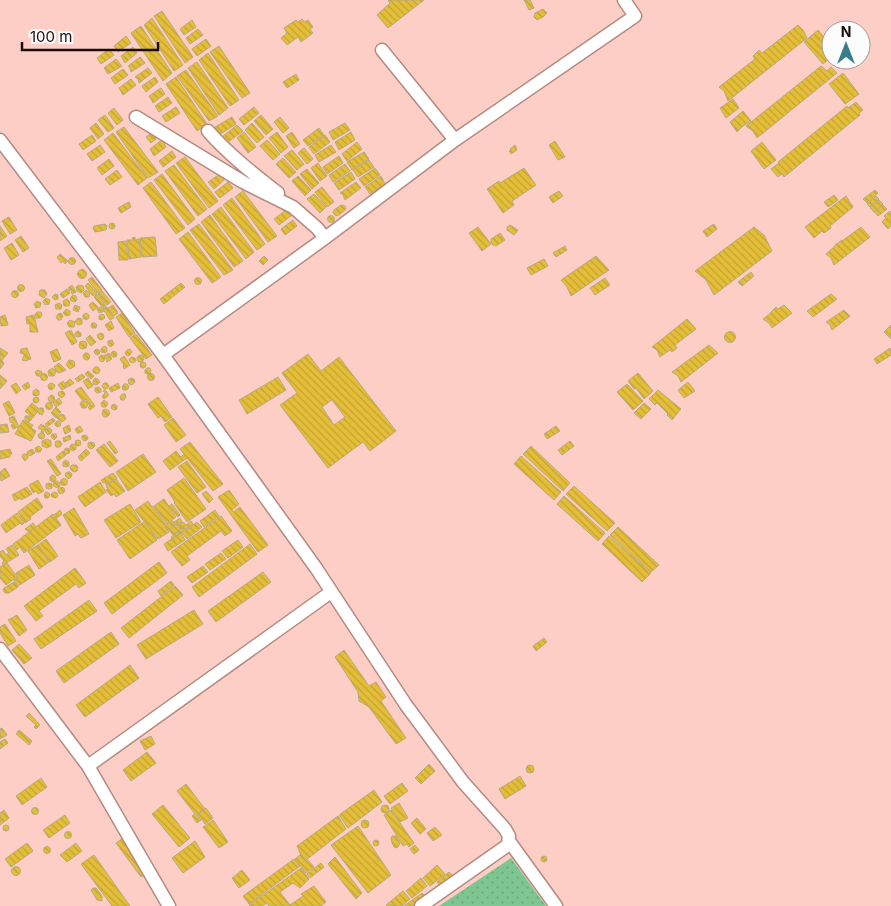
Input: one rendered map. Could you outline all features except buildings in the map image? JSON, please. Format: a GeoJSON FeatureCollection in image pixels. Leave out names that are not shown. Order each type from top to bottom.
{"type":"FeatureCollection","features":[{"type":"Feature","properties":{"kind":"street"},"geometry":{"type":"LineString","coordinates":[[163,355],[325,238],[455,140],[635,16],[624,0]]}},
{"type":"Feature","properties":{"kind":"street"},"geometry":{"type":"LineString","coordinates":[[382,50],[455,140]]}},
{"type":"Feature","properties":{"kind":"street"},"geometry":{"type":"LineString","coordinates":[[136,117],[243,182],[293,206]]}},
{"type":"Feature","properties":{"kind":"street"},"geometry":{"type":"LineString","coordinates":[[208,131],[293,206],[325,238]]}},
{"type":"Feature","properties":{"kind":"street"},"geometry":{"type":"LineString","coordinates":[[2,146],[163,355],[316,568],[406,705],[463,782],[505,828],[509,836],[508,845],[420,906]]}},
{"type":"Feature","properties":{"kind":"street"},"geometry":{"type":"LineString","coordinates":[[88,766],[330,592]]}},
{"type":"Feature","properties":{"kind":"street"},"geometry":{"type":"LineString","coordinates":[[0,649],[88,766],[170,906]]}},
{"type":"Feature","properties":{"kind":"street"},"geometry":{"type":"LineString","coordinates":[[509,841],[556,906]]}},
{"type":"Feature","properties":{"kind":"green space"},"geometry":{"type":"Polygon","coordinates":[[[511,858],[546,906],[439,906],[511,858]]]}}]}
